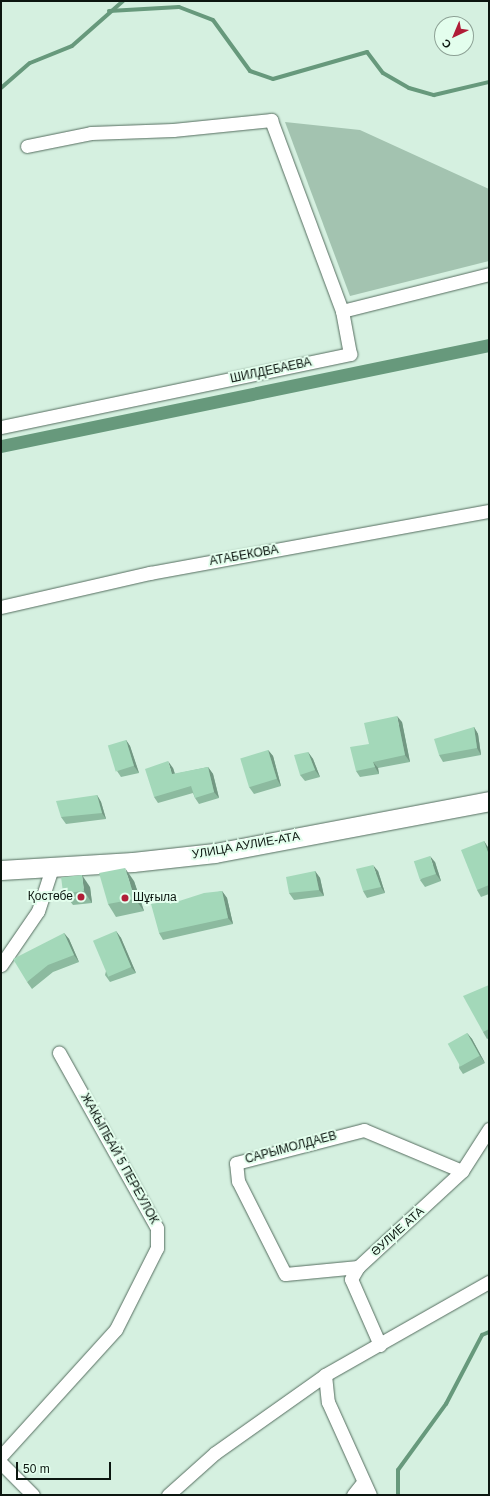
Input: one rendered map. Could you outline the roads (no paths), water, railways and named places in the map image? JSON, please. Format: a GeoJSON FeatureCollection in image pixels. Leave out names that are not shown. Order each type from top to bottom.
{"type":"FeatureCollection","features":[{"type":"Feature","properties":{"kind":"main road","name":"УЛИЦА АУЛИЕ-АТА"},"geometry":{"type":"LineString","coordinates":[[1,870],[52,868],[215,853],[489,801]]}},
{"type":"Feature","properties":{"kind":"street"},"geometry":{"type":"LineString","coordinates":[[26,146],[92,133],[173,130],[271,120],[342,311],[489,274]]}},
{"type":"Feature","properties":{"kind":"street","name":"ШИЛДЕБАЕВА"},"geometry":{"type":"LineString","coordinates":[[1,427],[350,354],[342,311]]}},
{"type":"Feature","properties":{"kind":"street","name":"АТАБЕКОВА"},"geometry":{"type":"LineString","coordinates":[[1,607],[150,573],[489,511]]}},
{"type":"Feature","properties":{"kind":"street"},"geometry":{"type":"LineString","coordinates":[[1,965],[38,911],[52,868]]}},
{"type":"Feature","properties":{"kind":"street","name":"ЖАКЫПБАЙ 5 ПЕРЕУЛОК"},"geometry":{"type":"LineString","coordinates":[[1,1456],[116,1329],[157,1248],[157,1228],[60,1053]]}},
{"type":"Feature","properties":{"kind":"street","name":"ӘУЛИЕ АТА"},"geometry":{"type":"LineString","coordinates":[[358,1267],[462,1171],[489,1129]]}},
{"type":"Feature","properties":{"kind":"street","name":"САРЫМОЛДАЕВ"},"geometry":{"type":"LineString","coordinates":[[358,1267],[285,1274],[238,1181],[236,1163],[364,1130],[462,1171]]}},
{"type":"Feature","properties":{"kind":"street"},"geometry":{"type":"LineString","coordinates":[[358,1267],[351,1279],[380,1345]]}},
{"type":"Feature","properties":{"kind":"street"},"geometry":{"type":"LineString","coordinates":[[168,1495],[214,1453],[325,1375],[489,1282]]}},
{"type":"Feature","properties":{"kind":"street"},"geometry":{"type":"LineString","coordinates":[[325,1375],[328,1402],[370,1495]]}},
{"type":"Feature","properties":{"kind":"street"},"geometry":{"type":"LineString","coordinates":[[1,1463],[33,1495]]}},
{"type":"Feature","properties":{"kind":"street"},"geometry":{"type":"LineString","coordinates":[[353,1495],[363,1482]]}},
{"type":"Feature","properties":{"kind":"waterway"},"geometry":{"type":"LineString","coordinates":[[1,88],[30,63],[72,46],[123,1]]}},
{"type":"Feature","properties":{"kind":"waterway"},"geometry":{"type":"LineString","coordinates":[[109,11],[179,7],[213,20],[250,71],[273,79],[367,52],[383,73],[409,88],[434,95],[489,82]]}},
{"type":"Feature","properties":{"kind":"waterway"},"geometry":{"type":"LineString","coordinates":[[1,446],[489,345]]}},
{"type":"Feature","properties":{"kind":"waterway"},"geometry":{"type":"LineString","coordinates":[[398,1495],[398,1470],[446,1404],[482,1335],[489,1332]]}},
{"type":"Feature","properties":{"kind":"place","name":"Қостөбе"},"geometry":{"type":"Point","coordinates":[81,897]}},
{"type":"Feature","properties":{"kind":"place","name":"Шұғыла"},"geometry":{"type":"Point","coordinates":[125,898]}}]}
